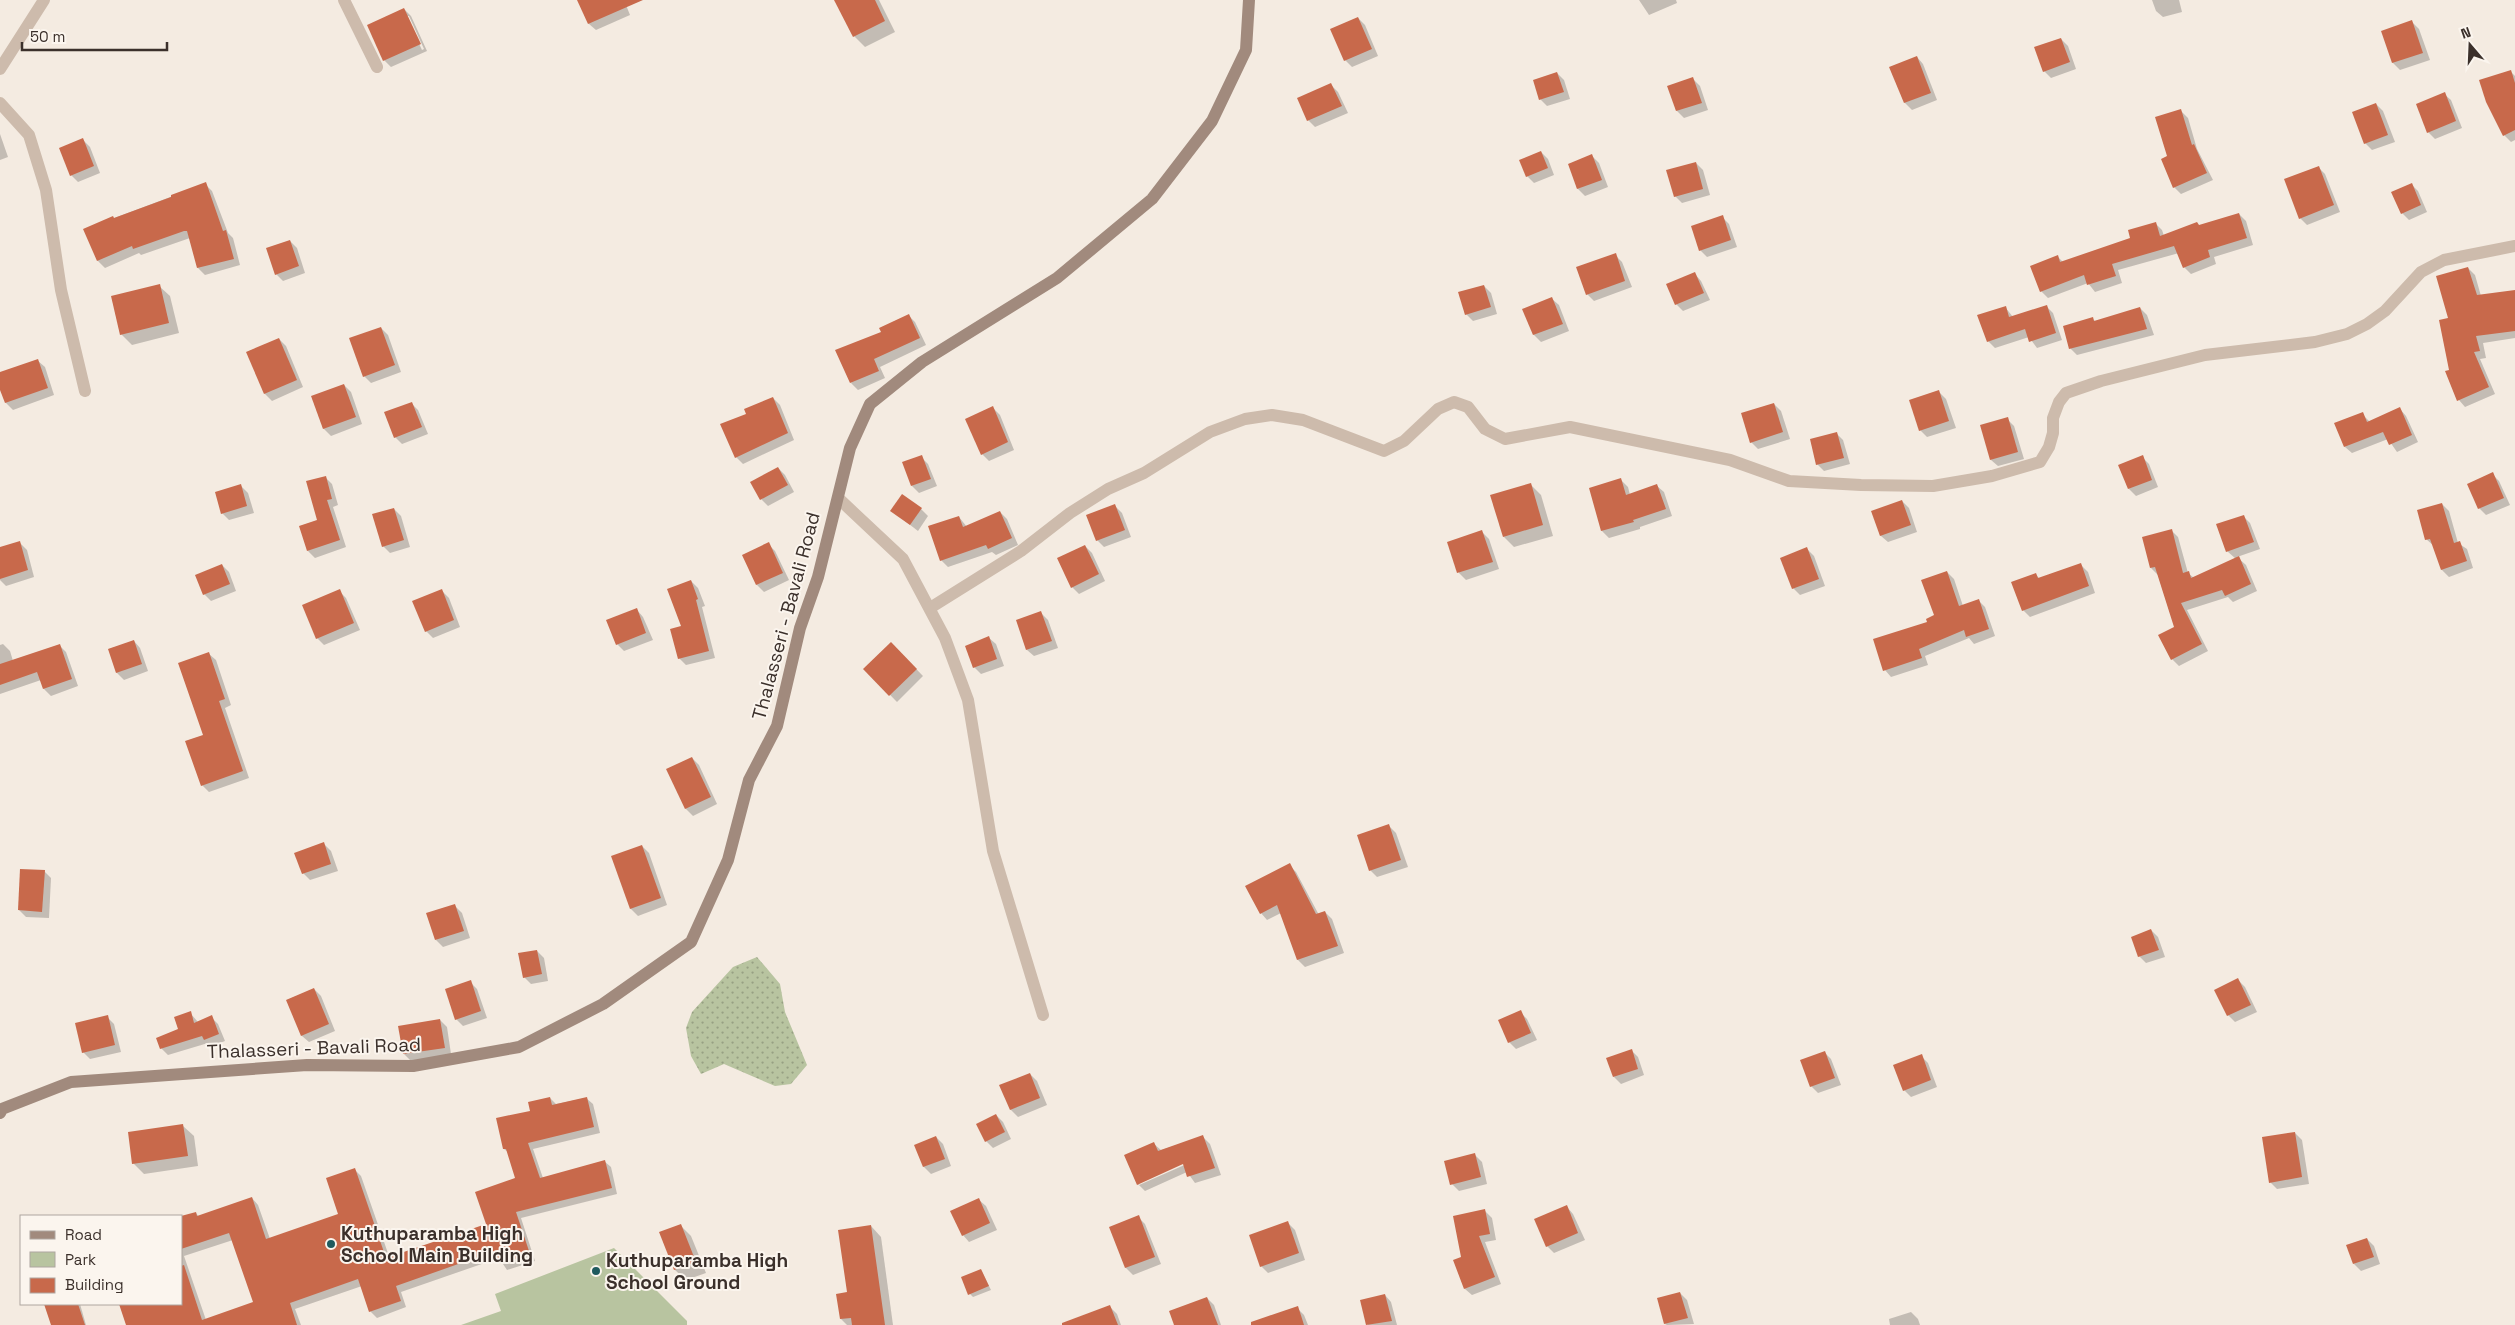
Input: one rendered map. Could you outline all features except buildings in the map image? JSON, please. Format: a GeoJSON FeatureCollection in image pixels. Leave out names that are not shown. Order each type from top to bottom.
{"type":"FeatureCollection","features":[{"type":"Feature","properties":{"kind":"main road","name":"Thalasseri - Bavali Road"},"geometry":{"type":"LineString","coordinates":[[0,1114],[2,1109],[71,1082],[307,1066],[413,1066],[519,1047],[604,1004],[691,942],[728,860],[749,780],[778,726],[800,628],[818,576],[850,448],[870,404],[922,362],[1057,278],[1152,199],[1212,121],[1246,50],[1249,0]]}},
{"type":"Feature","properties":{"kind":"street"},"geometry":{"type":"LineString","coordinates":[[0,69],[44,0]]}},
{"type":"Feature","properties":{"kind":"street"},"geometry":{"type":"LineString","coordinates":[[344,0],[377,66]]}},
{"type":"Feature","properties":{"kind":"street"},"geometry":{"type":"LineString","coordinates":[[0,103],[29,135],[46,190],[61,290],[85,390]]}},
{"type":"Feature","properties":{"kind":"street"},"geometry":{"type":"LineString","coordinates":[[930,608],[1020,551],[1070,513],[1108,489],[1144,473],[1210,432],[1245,420],[1272,415],[1303,420],[1384,451],[1404,441],[1438,409],[1454,402],[1468,407],[1485,429],[1505,439],[1570,427],[1730,460],[1789,481],[1861,486],[1933,486],[1992,476],[2040,462],[2049,447],[2053,433],[2053,418],[2058,402],[2066,393],[2206,355],[2315,342],[2346,334],[2367,324],[2385,311],[2421,272],[2444,260],[2515,246]]}},
{"type":"Feature","properties":{"kind":"street"},"geometry":{"type":"LineString","coordinates":[[838,498],[903,559],[945,638],[968,700],[993,851],[1043,1015]]}},
{"type":"Feature","properties":{"kind":"green space"},"geometry":{"type":"Polygon","coordinates":[[[757,957],[780,984],[785,1012],[807,1065],[791,1084],[775,1086],[724,1064],[701,1074],[691,1056],[686,1028],[692,1012],[733,967],[757,957]]]}},
{"type":"Feature","properties":{"kind":"green space","name":"Kuthuparamba High School Ground"},"geometry":{"type":"Polygon","coordinates":[[[614,1248],[687,1321],[687,1325],[461,1325],[501,1311],[495,1294],[614,1248]]]}},
{"type":"Feature","properties":{"kind":"place","name":"Kuthuparamba High School Main Building"},"geometry":{"type":"Point","coordinates":[331,1244]}},
{"type":"Feature","properties":{"kind":"place","name":"Kuthuparamba High School Ground"},"geometry":{"type":"Point","coordinates":[596,1271]}}]}
